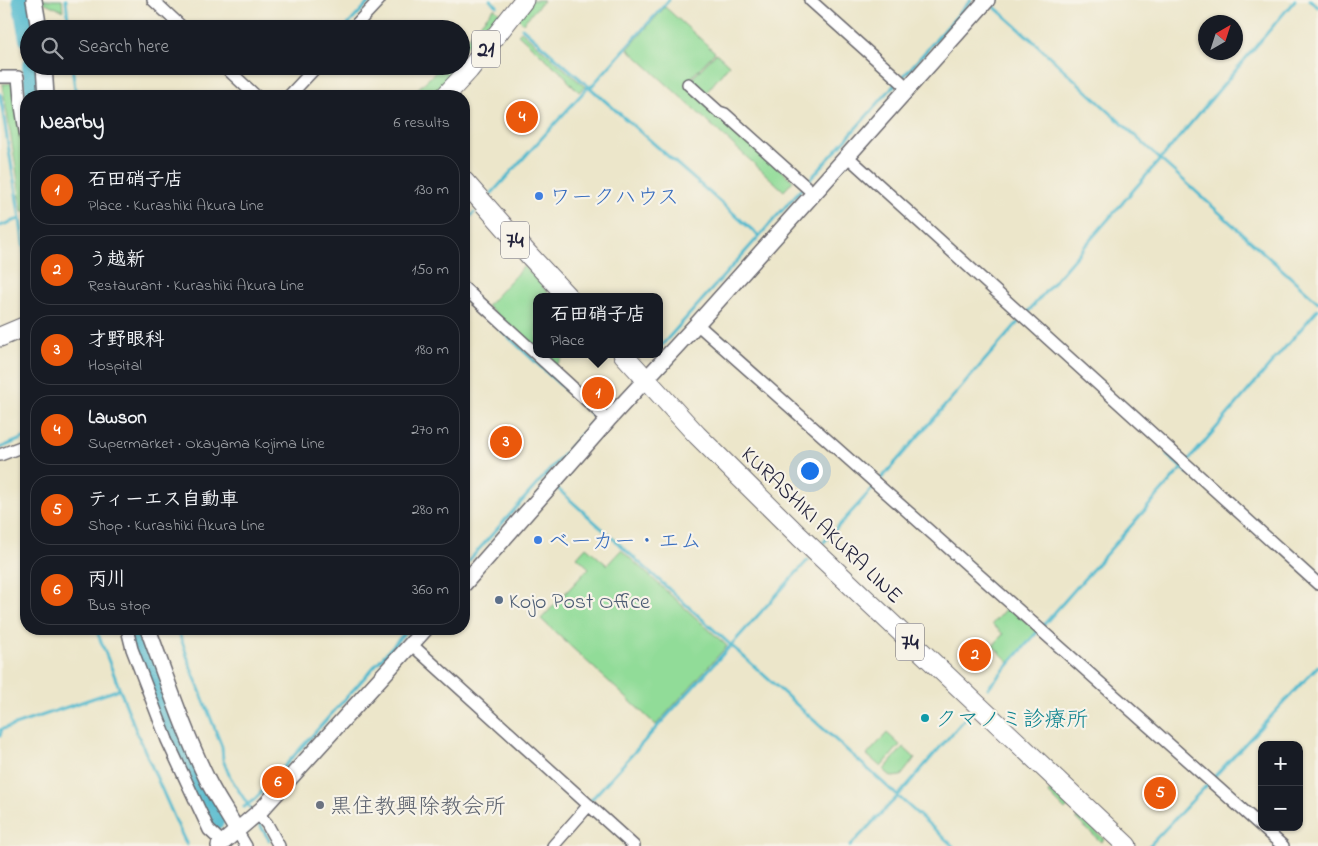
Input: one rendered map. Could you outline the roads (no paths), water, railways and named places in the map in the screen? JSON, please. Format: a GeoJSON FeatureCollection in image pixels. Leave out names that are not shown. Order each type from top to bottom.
{"type":"FeatureCollection","features":[{"type":"Feature","properties":{"kind":"main road","name":"21"},"geometry":{"type":"LineString","coordinates":[[470,69],[524,0]]}},
{"type":"Feature","properties":{"kind":"main road","name":"21"},"geometry":{"type":"LineString","coordinates":[[451,90],[464,75]]}},
{"type":"Feature","properties":{"kind":"main road","name":"74"},"geometry":{"type":"LineString","coordinates":[[470,188],[564,293]]}},
{"type":"Feature","properties":{"kind":"main road"},"geometry":{"type":"LineString","coordinates":[[0,337],[20,329]]}},
{"type":"Feature","properties":{"kind":"main road","name":"KURASHIKI AKURA LINE"},"geometry":{"type":"LineString","coordinates":[[627,358],[697,434],[800,536],[1127,846]]}},
{"type":"Feature","properties":{"kind":"street"},"geometry":{"type":"LineString","coordinates":[[34,0],[37,20]]}},
{"type":"Feature","properties":{"kind":"street"},"geometry":{"type":"LineString","coordinates":[[153,0],[174,20]]}},
{"type":"Feature","properties":{"kind":"street"},"geometry":{"type":"LineString","coordinates":[[360,20],[379,0]]}},
{"type":"Feature","properties":{"kind":"street"},"geometry":{"type":"LineString","coordinates":[[810,0],[902,83]]}},
{"type":"Feature","properties":{"kind":"street"},"geometry":{"type":"LineString","coordinates":[[470,577],[603,416],[646,379],[697,324],[807,188],[847,156],[902,83],[987,0]]}},
{"type":"Feature","properties":{"kind":"street"},"geometry":{"type":"LineString","coordinates":[[45,75],[46,90]]}},
{"type":"Feature","properties":{"kind":"street"},"geometry":{"type":"LineString","coordinates":[[234,75],[250,90]]}},
{"type":"Feature","properties":{"kind":"street"},"geometry":{"type":"LineString","coordinates":[[295,90],[309,75]]}},
{"type":"Feature","properties":{"kind":"street"},"geometry":{"type":"LineString","coordinates":[[0,77],[18,77],[20,100]]}},
{"type":"Feature","properties":{"kind":"street"},"geometry":{"type":"LineString","coordinates":[[688,84],[719,112],[725,114],[807,188]]}},
{"type":"Feature","properties":{"kind":"street"},"geometry":{"type":"LineString","coordinates":[[847,156],[1318,584]]}},
{"type":"Feature","properties":{"kind":"street"},"geometry":{"type":"LineString","coordinates":[[470,294],[533,352]]}},
{"type":"Feature","properties":{"kind":"street"},"geometry":{"type":"LineString","coordinates":[[697,324],[1258,823]]}},
{"type":"Feature","properties":{"kind":"street"},"geometry":{"type":"LineString","coordinates":[[540,358],[603,416]]}},
{"type":"Feature","properties":{"kind":"street"},"geometry":{"type":"LineString","coordinates":[[0,456],[20,448]]}},
{"type":"Feature","properties":{"kind":"street"},"geometry":{"type":"LineString","coordinates":[[128,635],[168,740],[210,830],[221,845],[258,814],[419,635]]}},
{"type":"Feature","properties":{"kind":"street"},"geometry":{"type":"LineString","coordinates":[[150,635],[182,723],[195,752],[216,796],[246,846]]}},
{"type":"Feature","properties":{"kind":"street"},"geometry":{"type":"LineString","coordinates":[[411,644],[588,807],[634,846]]}},
{"type":"Feature","properties":{"kind":"street"},"geometry":{"type":"LineString","coordinates":[[553,846],[588,807]]}},
{"type":"Feature","properties":{"kind":"street"},"geometry":{"type":"LineString","coordinates":[[258,814],[267,824],[279,846]]}},
{"type":"Feature","properties":{"kind":"street"},"geometry":{"type":"LineString","coordinates":[[1266,831],[1283,846]]}},
{"type":"Feature","properties":{"kind":"waterway"},"geometry":{"type":"LineString","coordinates":[[22,0],[26,20]]}},
{"type":"Feature","properties":{"kind":"waterway"},"geometry":{"type":"LineString","coordinates":[[66,0],[68,20]]}},
{"type":"Feature","properties":{"kind":"waterway"},"geometry":{"type":"LineString","coordinates":[[352,20],[371,0]]}},
{"type":"Feature","properties":{"kind":"waterway"},"geometry":{"type":"LineString","coordinates":[[490,0],[497,6]]}},
{"type":"Feature","properties":{"kind":"waterway"},"geometry":{"type":"LineString","coordinates":[[590,88],[669,0]]}},
{"type":"Feature","properties":{"kind":"waterway"},"geometry":{"type":"LineString","coordinates":[[902,78],[971,0]]}},
{"type":"Feature","properties":{"kind":"waterway"},"geometry":{"type":"LineString","coordinates":[[1026,314],[1295,0]]}},
{"type":"Feature","properties":{"kind":"waterway"},"geometry":{"type":"LineString","coordinates":[[1310,0],[1318,7]]}},
{"type":"Feature","properties":{"kind":"waterway"},"geometry":{"type":"LineString","coordinates":[[991,4],[1318,302]]}},
{"type":"Feature","properties":{"kind":"waterway"},"geometry":{"type":"LineString","coordinates":[[522,28],[759,236]]}},
{"type":"Feature","properties":{"kind":"waterway"},"geometry":{"type":"LineString","coordinates":[[33,75],[34,90]]}},
{"type":"Feature","properties":{"kind":"waterway"},"geometry":{"type":"LineString","coordinates":[[73,75],[75,90]]}},
{"type":"Feature","properties":{"kind":"waterway"},"geometry":{"type":"LineString","coordinates":[[806,184],[897,82]]}},
{"type":"Feature","properties":{"kind":"waterway"},"geometry":{"type":"LineString","coordinates":[[492,193],[589,86]]}},
{"type":"Feature","properties":{"kind":"waterway"},"geometry":{"type":"LineString","coordinates":[[0,94],[20,219]]}},
{"type":"Feature","properties":{"kind":"waterway"},"geometry":{"type":"LineString","coordinates":[[663,344],[802,188]]}},
{"type":"Feature","properties":{"kind":"waterway"},"geometry":{"type":"LineString","coordinates":[[470,217],[474,213]]}},
{"type":"Feature","properties":{"kind":"waterway"},"geometry":{"type":"LineString","coordinates":[[0,226],[20,219]]}},
{"type":"Feature","properties":{"kind":"waterway"},"geometry":{"type":"LineString","coordinates":[[1188,461],[1318,309]]}},
{"type":"Feature","properties":{"kind":"waterway"},"geometry":{"type":"LineString","coordinates":[[488,318],[596,418]]}},
{"type":"Feature","properties":{"kind":"waterway"},"geometry":{"type":"LineString","coordinates":[[879,481],[1021,319]]}},
{"type":"Feature","properties":{"kind":"waterway"},"geometry":{"type":"LineString","coordinates":[[470,559],[605,408]]}},
{"type":"Feature","properties":{"kind":"waterway"},"geometry":{"type":"LineString","coordinates":[[0,448],[20,440]]}},
{"type":"Feature","properties":{"kind":"waterway"},"geometry":{"type":"LineString","coordinates":[[1167,455],[1183,467]]}},
{"type":"Feature","properties":{"kind":"waterway"},"geometry":{"type":"LineString","coordinates":[[988,688],[1182,468],[1188,473]]}},
{"type":"Feature","properties":{"kind":"waterway"},"geometry":{"type":"LineString","coordinates":[[824,542],[874,487]]}},
{"type":"Feature","properties":{"kind":"waterway"},"geometry":{"type":"LineString","coordinates":[[557,488],[953,846]]}},
{"type":"Feature","properties":{"kind":"waterway"},"geometry":{"type":"LineString","coordinates":[[591,800],[808,560]]}},
{"type":"Feature","properties":{"kind":"waterway"},"geometry":{"type":"LineString","coordinates":[[98,635],[137,733],[187,845]]}},
{"type":"Feature","properties":{"kind":"waterway"},"geometry":{"type":"LineString","coordinates":[[137,635],[166,715],[197,786],[215,820]]}},
{"type":"Feature","properties":{"kind":"waterway"},"geometry":{"type":"LineString","coordinates":[[180,635],[222,747],[223,760],[230,777],[250,808]]}},
{"type":"Feature","properties":{"kind":"waterway"},"geometry":{"type":"LineString","coordinates":[[244,807],[255,799],[403,635]]}},
{"type":"Feature","properties":{"kind":"waterway"},"geometry":{"type":"LineString","coordinates":[[1213,778],[1318,666]]}},
{"type":"Feature","properties":{"kind":"waterway"},"geometry":{"type":"LineString","coordinates":[[0,730],[120,689]]}},
{"type":"Feature","properties":{"kind":"waterway"},"geometry":{"type":"LineString","coordinates":[[850,846],[898,796],[969,714]]}},
{"type":"Feature","properties":{"kind":"waterway"},"geometry":{"type":"LineString","coordinates":[[0,736],[2,729]]}},
{"type":"Feature","properties":{"kind":"waterway"},"geometry":{"type":"LineString","coordinates":[[1149,846],[1208,784]]}},
{"type":"Feature","properties":{"kind":"waterway"},"geometry":{"type":"LineString","coordinates":[[259,823],[269,840]]}},
{"type":"Feature","properties":{"kind":"place","name":"Lawson"},"geometry":{"type":"Point","coordinates":[522,117]}},
{"type":"Feature","properties":{"kind":"place","name":"ワークハウス"},"geometry":{"type":"Point","coordinates":[539,196]}},
{"type":"Feature","properties":{"kind":"place","name":"石田硝子店"},"geometry":{"type":"Point","coordinates":[598,393]}},
{"type":"Feature","properties":{"kind":"place","name":"才野眼科"},"geometry":{"type":"Point","coordinates":[506,442]}},
{"type":"Feature","properties":{"kind":"place","name":"ベーカー・エム"},"geometry":{"type":"Point","coordinates":[538,540]}},
{"type":"Feature","properties":{"kind":"place","name":"Kojo Post Office"},"geometry":{"type":"Point","coordinates":[499,600]}},
{"type":"Feature","properties":{"kind":"place","name":"う越新"},"geometry":{"type":"Point","coordinates":[975,655]}},
{"type":"Feature","properties":{"kind":"place","name":"クマノミ診療所"},"geometry":{"type":"Point","coordinates":[925,718]}},
{"type":"Feature","properties":{"kind":"place","name":"丙川"},"geometry":{"type":"Point","coordinates":[278,782]}},
{"type":"Feature","properties":{"kind":"place","name":"ティーエス自動車"},"geometry":{"type":"Point","coordinates":[1160,793]}},
{"type":"Feature","properties":{"kind":"place","name":"黒住教興除教会所"},"geometry":{"type":"Point","coordinates":[320,805]}}]}
